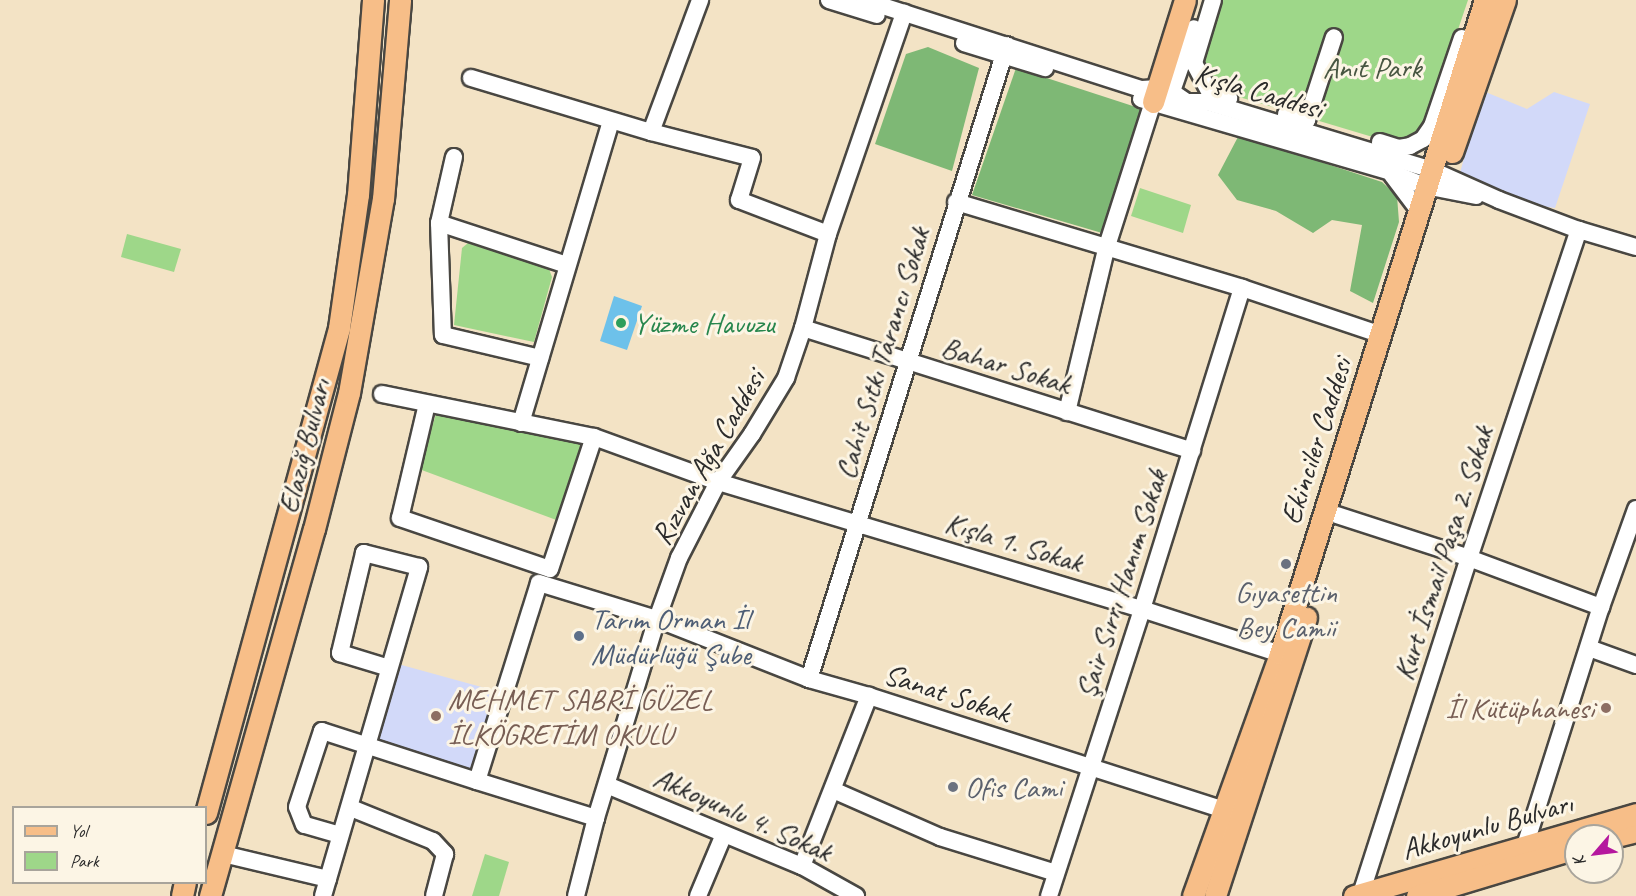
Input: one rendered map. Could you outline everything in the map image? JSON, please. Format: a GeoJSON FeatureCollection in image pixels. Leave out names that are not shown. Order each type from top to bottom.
{"type":"FeatureCollection","features":[{"type":"Feature","properties":{"kind":"main road","name":"Elazığ Bulvarı"},"geometry":{"type":"LineString","coordinates":[[207,809],[339,328],[358,195],[373,0]]}},
{"type":"Feature","properties":{"kind":"main road","name":"Elazığ Bulvarı"},"geometry":{"type":"LineString","coordinates":[[210,896],[314,529],[349,393],[383,199],[400,0]]}},
{"type":"Feature","properties":{"kind":"main road"},"geometry":{"type":"LineString","coordinates":[[1162,97],[1185,0]]}},
{"type":"Feature","properties":{"kind":"main road","name":"Ekinciler Caddesi"},"geometry":{"type":"LineString","coordinates":[[1193,896],[1224,810],[1287,656],[1337,515],[1435,180],[1445,127],[1485,0]]}},
{"type":"Feature","properties":{"kind":"main road","name":"Ekinciler Caddesi"},"geometry":{"type":"LineString","coordinates":[[1215,896],[1420,212],[1435,180],[1505,0]]}},
{"type":"Feature","properties":{"kind":"main road","name":"Akkoyunlu Bulvarı"},"geometry":{"type":"LineString","coordinates":[[1358,895],[1636,814]]}},
{"type":"Feature","properties":{"kind":"main road","name":"Akkoyunlu Bulvarı"},"geometry":{"type":"LineString","coordinates":[[1417,896],[1564,852]]}},
{"type":"Feature","properties":{"kind":"street"},"geometry":{"type":"LineString","coordinates":[[651,132],[700,0]]}},
{"type":"Feature","properties":{"kind":"street"},"geometry":{"type":"LineString","coordinates":[[829,0],[902,17]]}},
{"type":"Feature","properties":{"kind":"street","name":"Kışla Caddesi"},"geometry":{"type":"LineString","coordinates":[[864,0],[902,17],[1162,97],[1187,102],[1207,102],[1499,200],[1579,230]]}},
{"type":"Feature","properties":{"kind":"street"},"geometry":{"type":"LineString","coordinates":[[1067,412],[1107,246],[1162,97],[1185,54],[1203,0]]}},
{"type":"Feature","properties":{"kind":"street"},"geometry":{"type":"LineString","coordinates":[[1213,0],[1194,63],[1210,93],[1399,148],[1410,146],[1423,139],[1432,126],[1474,0]]}},
{"type":"Feature","properties":{"kind":"street","name":"Rızvan Ağa Caddesi"},"geometry":{"type":"LineString","coordinates":[[576,896],[596,818],[657,619],[679,558],[718,482],[752,434],[786,378],[803,328],[828,234],[902,17]]}},
{"type":"Feature","properties":{"kind":"street"},"geometry":{"type":"LineString","coordinates":[[1307,120],[1334,37]]}},
{"type":"Feature","properties":{"kind":"street","name":"Cahit Sıtkı Tarancı Sokak"},"geometry":{"type":"LineString","coordinates":[[809,679],[909,363],[956,202],[1006,50]]}},
{"type":"Feature","properties":{"kind":"street"},"geometry":{"type":"LineString","coordinates":[[1185,54],[1198,90],[1207,102]]}},
{"type":"Feature","properties":{"kind":"street"},"geometry":{"type":"LineString","coordinates":[[471,78],[611,122],[752,158],[739,200],[828,234]]}},
{"type":"Feature","properties":{"kind":"street"},"geometry":{"type":"LineString","coordinates":[[1162,97],[1392,165],[1420,212]]}},
{"type":"Feature","properties":{"kind":"street"},"geometry":{"type":"LineString","coordinates":[[521,423],[611,122]]}},
{"type":"Feature","properties":{"kind":"street"},"geometry":{"type":"LineString","coordinates":[[1392,165],[1431,142],[1445,127]]}},
{"type":"Feature","properties":{"kind":"street"},"geometry":{"type":"LineString","coordinates":[[454,157],[440,223],[442,335],[540,358]]}},
{"type":"Feature","properties":{"kind":"street"},"geometry":{"type":"LineString","coordinates":[[956,202],[1242,288],[1382,335]]}},
{"type":"Feature","properties":{"kind":"street"},"geometry":{"type":"LineString","coordinates":[[440,223],[567,265]]}},
{"type":"Feature","properties":{"kind":"street"},"geometry":{"type":"LineString","coordinates":[[1579,230],[1636,247]]}},
{"type":"Feature","properties":{"kind":"street","name":"Kurt İsmail Paşa 2. Sokak"},"geometry":{"type":"LineString","coordinates":[[1358,895],[1579,230]]}},
{"type":"Feature","properties":{"kind":"street","name":"Şair Sırrı Hanım Sokak"},"geometry":{"type":"LineString","coordinates":[[1049,896],[1142,609],[1242,288]]}},
{"type":"Feature","properties":{"kind":"street","name":"Bahar Sokak"},"geometry":{"type":"LineString","coordinates":[[803,328],[1192,451]]}},
{"type":"Feature","properties":{"kind":"street","name":"Kışla 1. Sokak"},"geometry":{"type":"LineString","coordinates":[[382,394],[594,437],[718,482],[1142,609],[1287,656]]}},
{"type":"Feature","properties":{"kind":"street"},"geometry":{"type":"LineString","coordinates":[[427,404],[400,518],[550,569],[594,437]]}},
{"type":"Feature","properties":{"kind":"street"},"geometry":{"type":"LineString","coordinates":[[1525,846],[1601,606],[1636,509]]}},
{"type":"Feature","properties":{"kind":"street"},"geometry":{"type":"LineString","coordinates":[[1337,515],[1469,558],[1601,606]]}},
{"type":"Feature","properties":{"kind":"street"},"geometry":{"type":"LineString","coordinates":[[323,896],[340,835],[351,808],[419,567],[364,553],[340,653],[389,668]]}},
{"type":"Feature","properties":{"kind":"street","name":"Sanat Sokak"},"geometry":{"type":"LineString","coordinates":[[477,781],[539,583],[657,619],[809,679],[869,696],[1224,810]]}},
{"type":"Feature","properties":{"kind":"street"},"geometry":{"type":"LineString","coordinates":[[1589,648],[1636,665]]}},
{"type":"Feature","properties":{"kind":"street"},"geometry":{"type":"LineString","coordinates":[[802,866],[869,696]]}},
{"type":"Feature","properties":{"kind":"street"},"geometry":{"type":"LineString","coordinates":[[340,835],[304,825],[297,807],[322,731],[596,818]]}},
{"type":"Feature","properties":{"kind":"street","name":"Akkoyunlu 4. Sokak"},"geometry":{"type":"LineString","coordinates":[[607,785],[802,866],[856,896]]}},
{"type":"Feature","properties":{"kind":"street"},"geometry":{"type":"LineString","coordinates":[[833,790],[940,837],[1056,873]]}},
{"type":"Feature","properties":{"kind":"street"},"geometry":{"type":"LineString","coordinates":[[351,808],[433,841],[445,855],[434,896]]}},
{"type":"Feature","properties":{"kind":"street"},"geometry":{"type":"LineString","coordinates":[[698,896],[724,834]]}},
{"type":"Feature","properties":{"kind":"street"},"geometry":{"type":"LineString","coordinates":[[222,854],[328,879]]}},
{"type":"Feature","properties":{"kind":"shaded area"},"geometry":{"type":"Polygon","coordinates":[[[1483,91],[1527,109],[1554,92],[1590,104],[1555,208],[1499,200],[1459,176],[1483,91]]]}},
{"type":"Feature","properties":{"kind":"shaded area","name":"MEHMET SABRİ GÜZEL İLKÖGRETİM OKULU"},"geometry":{"type":"Polygon","coordinates":[[[398,664],[496,691],[470,772],[375,741],[398,664]]]}},
{"type":"Feature","properties":{"kind":"green space","name":"Anıt Park"},"geometry":{"type":"Polygon","coordinates":[[[1216,0],[1468,0],[1422,136],[1396,144],[1209,88],[1197,60],[1216,0]]]}},
{"type":"Feature","properties":{"kind":"green space"},"geometry":{"type":"Polygon","coordinates":[[[928,47],[979,68],[952,171],[875,144],[906,54],[928,47]]]}},
{"type":"Feature","properties":{"kind":"green space"},"geometry":{"type":"Polygon","coordinates":[[[1016,68],[1142,109],[1102,233],[972,195],[1016,68]]]}},
{"type":"Feature","properties":{"kind":"green space"},"geometry":{"type":"Polygon","coordinates":[[[1239,135],[1382,182],[1397,196],[1399,222],[1373,303],[1350,291],[1362,225],[1332,220],[1313,233],[1276,211],[1237,200],[1218,175],[1239,135]]]}},
{"type":"Feature","properties":{"kind":"green space"},"geometry":{"type":"Polygon","coordinates":[[[1140,188],[1191,205],[1183,233],[1131,216],[1140,188]]]}},
{"type":"Feature","properties":{"kind":"green space"},"geometry":{"type":"Polygon","coordinates":[[[127,234],[181,249],[174,272],[121,257],[127,234]]]}},
{"type":"Feature","properties":{"kind":"green space"},"geometry":{"type":"Polygon","coordinates":[[[468,243],[549,269],[552,277],[534,342],[454,325],[462,248],[468,243]]]}},
{"type":"Feature","properties":{"kind":"green space"},"geometry":{"type":"Polygon","coordinates":[[[436,414],[581,444],[582,449],[559,521],[419,469],[436,414]]]}},
{"type":"Feature","properties":{"kind":"green space"},"geometry":{"type":"Polygon","coordinates":[[[485,854],[509,862],[499,896],[472,896],[485,854]]]}},
{"type":"Feature","properties":{"kind":"water","name":"Yüzme Havuzu"},"geometry":{"type":"Polygon","coordinates":[[[614,296],[642,306],[627,350],[600,341],[614,296]]]}},
{"type":"Feature","properties":{"kind":"place","name":"Yüzme Havuzu"},"geometry":{"type":"Point","coordinates":[621,323]}},
{"type":"Feature","properties":{"kind":"place","name":"Gıyasettin Bey Camii"},"geometry":{"type":"Point","coordinates":[1286,564]}},
{"type":"Feature","properties":{"kind":"place","name":"Tarım Orman İl Müdürlüğü Şube"},"geometry":{"type":"Point","coordinates":[579,636]}},
{"type":"Feature","properties":{"kind":"place","name":"İl Kütüphanesi"},"geometry":{"type":"Point","coordinates":[1606,708]}},
{"type":"Feature","properties":{"kind":"place","name":"MEHMET SABRİ GÜZEL İLKÖGRETİM OKULU"},"geometry":{"type":"Point","coordinates":[436,716]}},
{"type":"Feature","properties":{"kind":"place","name":"Ofis Cami"},"geometry":{"type":"Point","coordinates":[953,787]}}]}
